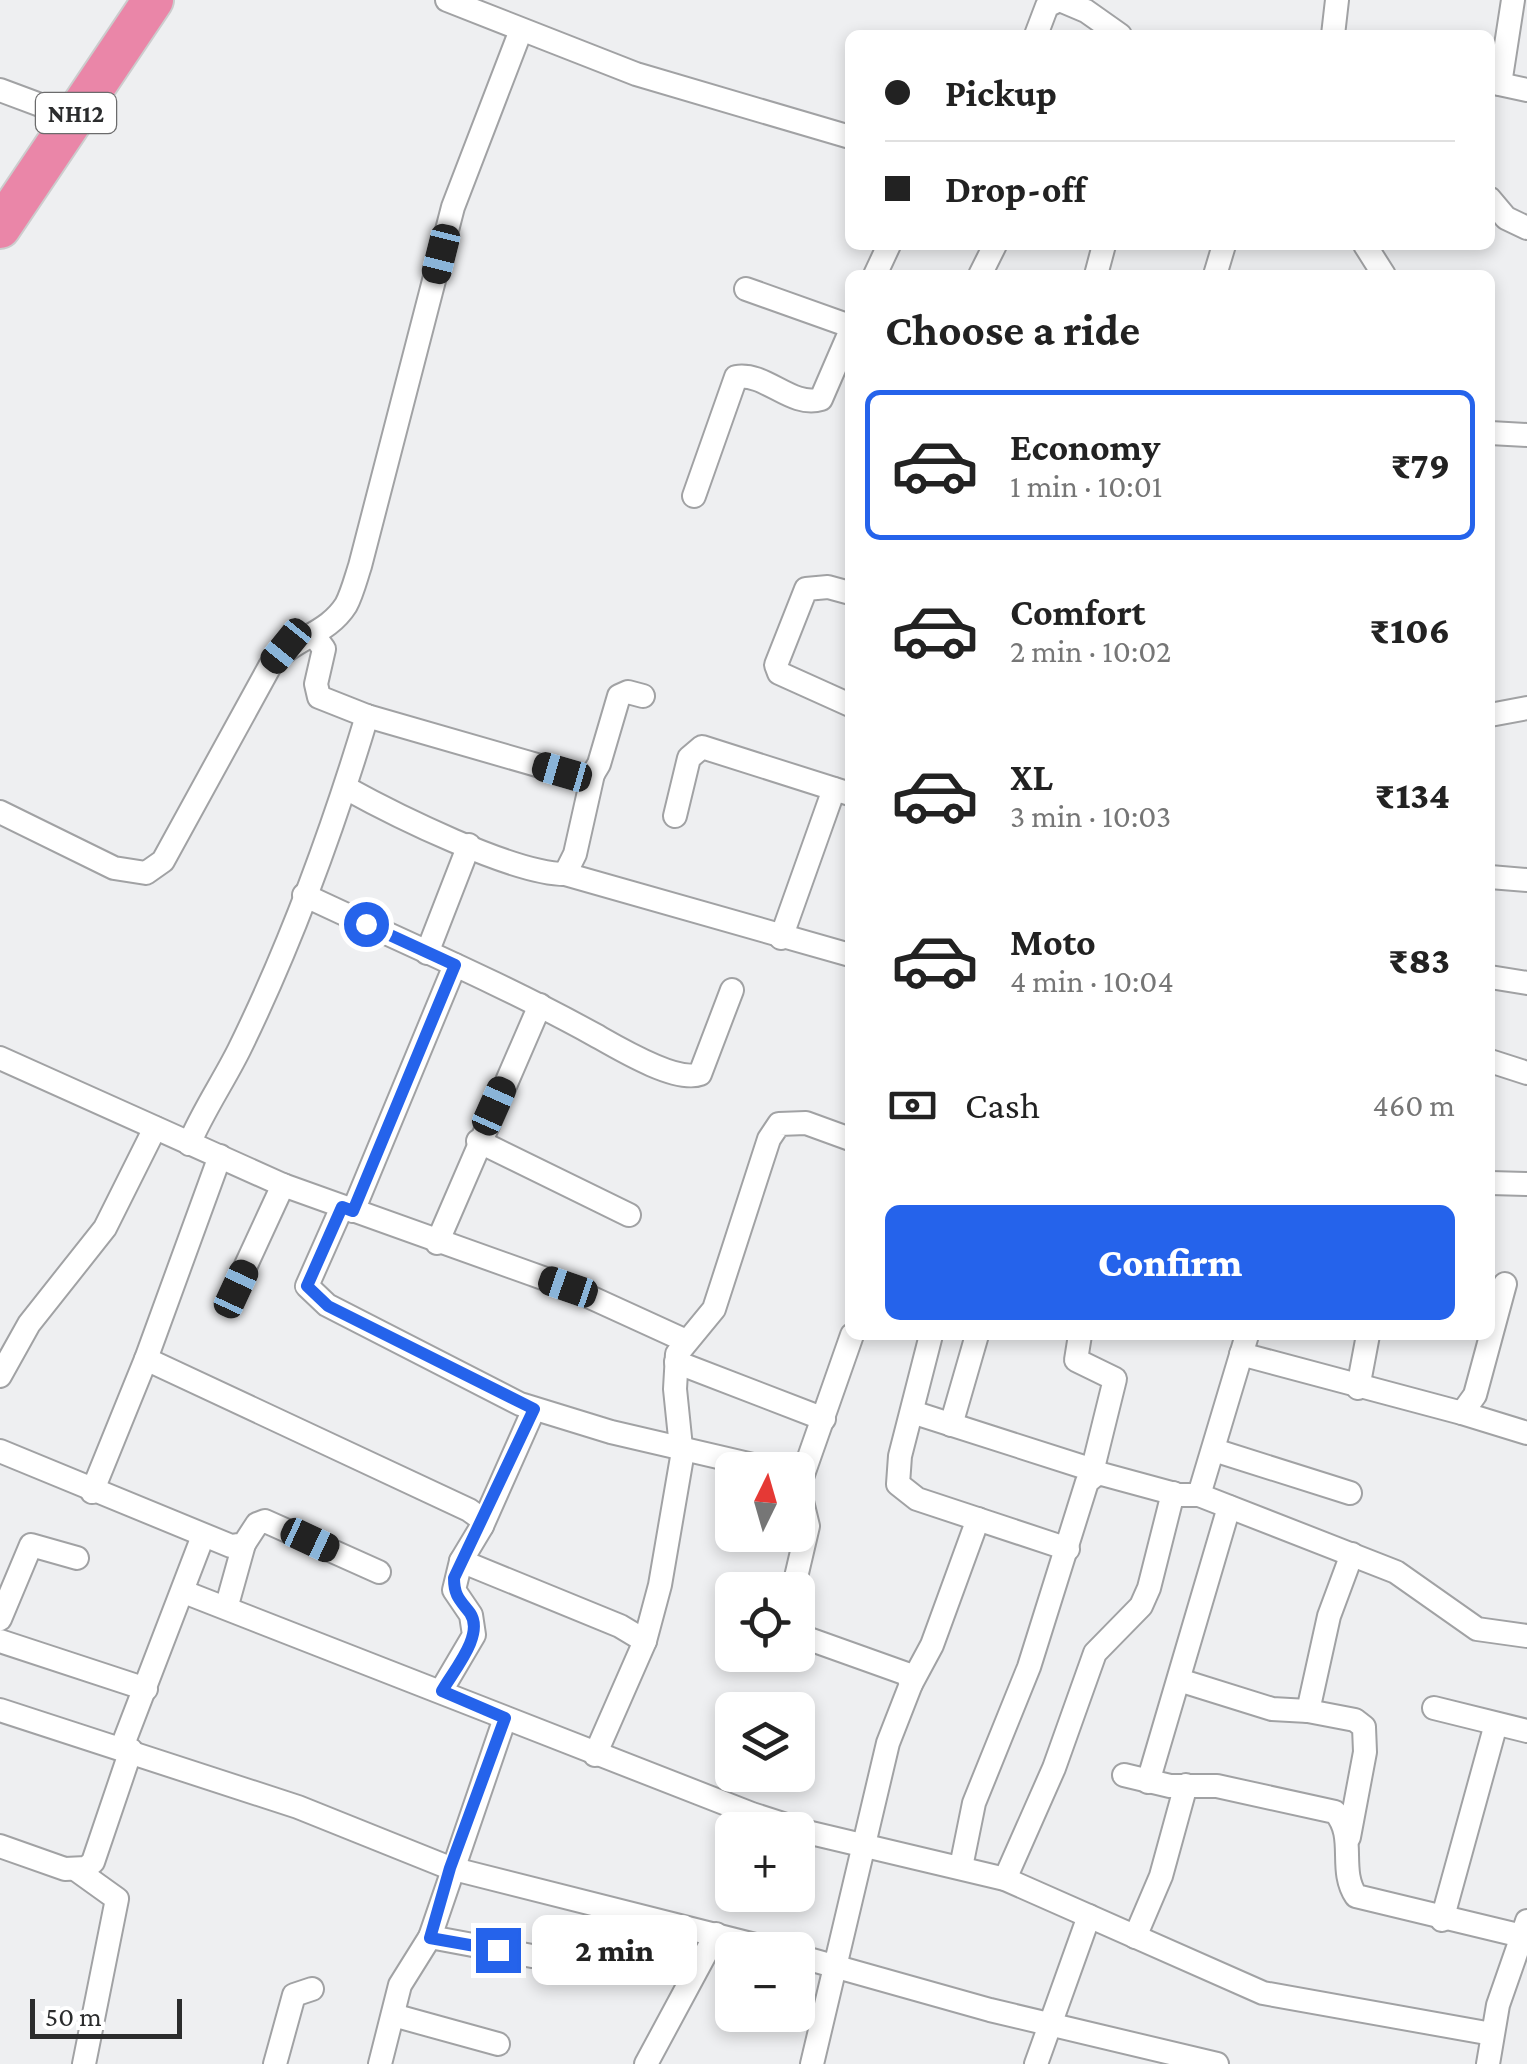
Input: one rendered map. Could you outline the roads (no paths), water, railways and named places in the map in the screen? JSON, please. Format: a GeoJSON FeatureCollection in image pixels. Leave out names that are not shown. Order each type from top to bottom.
{"type":"FeatureCollection","features":[{"type":"Feature","properties":{"kind":"highway","name":"NH12"},"geometry":{"type":"LineString","coordinates":[[0,180],[126,0]]}},
{"type":"Feature","properties":{"kind":"highway","name":"NH12"},"geometry":{"type":"LineString","coordinates":[[0,228],[154,0]]}},
{"type":"Feature","properties":{"kind":"street"},"geometry":{"type":"LineString","coordinates":[[446,0],[636,74],[845,136]]}},
{"type":"Feature","properties":{"kind":"street"},"geometry":{"type":"LineString","coordinates":[[1038,30],[1047,6],[1060,0],[1086,11],[1113,30]]}},
{"type":"Feature","properties":{"kind":"street"},"geometry":{"type":"LineString","coordinates":[[1333,30],[1337,0]]}},
{"type":"Feature","properties":{"kind":"street"},"geometry":{"type":"LineString","coordinates":[[1512,0],[1495,83],[1527,90]]}},
{"type":"Feature","properties":{"kind":"street"},"geometry":{"type":"LineString","coordinates":[[0,812],[114,868],[146,873],[163,860],[270,666],[286,646],[313,634],[346,604],[360,566],[453,208],[521,30]]}},
{"type":"Feature","properties":{"kind":"street"},"geometry":{"type":"LineString","coordinates":[[0,90],[51,108]]}},
{"type":"Feature","properties":{"kind":"street"},"geometry":{"type":"LineString","coordinates":[[1495,205],[1506,218],[1527,228]]}},
{"type":"Feature","properties":{"kind":"street"},"geometry":{"type":"LineString","coordinates":[[746,288],[845,327]]}},
{"type":"Feature","properties":{"kind":"street"},"geometry":{"type":"LineString","coordinates":[[694,496],[736,377],[752,378],[814,402],[821,400],[842,372]]}},
{"type":"Feature","properties":{"kind":"street"},"geometry":{"type":"LineString","coordinates":[[1495,433],[1527,436]]}},
{"type":"Feature","properties":{"kind":"street"},"geometry":{"type":"LineString","coordinates":[[845,592],[828,586],[806,588],[776,665],[779,674],[795,684],[845,703]]}},
{"type":"Feature","properties":{"kind":"street"},"geometry":{"type":"LineString","coordinates":[[313,634],[324,650],[316,684],[320,696],[367,716],[582,778],[593,774]]}},
{"type":"Feature","properties":{"kind":"street"},"geometry":{"type":"LineString","coordinates":[[565,874],[574,854],[614,704],[628,692],[643,696]]}},
{"type":"Feature","properties":{"kind":"street"},"geometry":{"type":"LineString","coordinates":[[1495,715],[1527,708]]}},
{"type":"Feature","properties":{"kind":"street"},"geometry":{"type":"LineString","coordinates":[[188,1144],[208,1099],[238,1052],[304,896],[346,788],[367,716]]}},
{"type":"Feature","properties":{"kind":"street"},"geometry":{"type":"LineString","coordinates":[[676,816],[689,758],[702,747],[842,791],[781,938]]}},
{"type":"Feature","properties":{"kind":"street"},"geometry":{"type":"LineString","coordinates":[[346,788],[396,815],[469,845],[845,955]]}},
{"type":"Feature","properties":{"kind":"street"},"geometry":{"type":"LineString","coordinates":[[427,953],[469,845]]}},
{"type":"Feature","properties":{"kind":"street"},"geometry":{"type":"LineString","coordinates":[[1495,877],[1527,880]]}},
{"type":"Feature","properties":{"kind":"street"},"geometry":{"type":"LineString","coordinates":[[304,896],[540,1005],[624,1052],[693,1077],[700,1074],[732,990]]}},
{"type":"Feature","properties":{"kind":"street"},"geometry":{"type":"LineString","coordinates":[[455,965],[347,1209],[307,1286],[314,1296],[534,1409],[715,1455]]}},
{"type":"Feature","properties":{"kind":"street"},"geometry":{"type":"LineString","coordinates":[[1495,978],[1527,983]]}},
{"type":"Feature","properties":{"kind":"street"},"geometry":{"type":"LineString","coordinates":[[437,1243],[478,1140],[540,1005]]}},
{"type":"Feature","properties":{"kind":"street"},"geometry":{"type":"LineString","coordinates":[[0,1058],[283,1185],[568,1287],[680,1351],[824,1420]]}},
{"type":"Feature","properties":{"kind":"street"},"geometry":{"type":"LineString","coordinates":[[1495,1063],[1527,1073]]}},
{"type":"Feature","properties":{"kind":"street"},"geometry":{"type":"LineString","coordinates":[[595,1755],[645,1641],[660,1585],[681,1447],[680,1351],[714,1309],[769,1139],[779,1124],[792,1120],[845,1138]]}},
{"type":"Feature","properties":{"kind":"street"},"geometry":{"type":"LineString","coordinates":[[0,1376],[39,1310],[105,1228],[155,1128]]}},
{"type":"Feature","properties":{"kind":"street"},"geometry":{"type":"LineString","coordinates":[[478,1140],[629,1215]]}},
{"type":"Feature","properties":{"kind":"street"},"geometry":{"type":"LineString","coordinates":[[92,1492],[146,1359],[220,1156]]}},
{"type":"Feature","properties":{"kind":"street"},"geometry":{"type":"LineString","coordinates":[[1495,1183],[1527,1184]]}},
{"type":"Feature","properties":{"kind":"street"},"geometry":{"type":"LineString","coordinates":[[236,1289],[283,1185]]}},
{"type":"Feature","properties":{"kind":"street"},"geometry":{"type":"LineString","coordinates":[[1495,1329],[1508,1284]]}},
{"type":"Feature","properties":{"kind":"street"},"geometry":{"type":"LineString","coordinates":[[811,1452],[850,1340]]}},
{"type":"Feature","properties":{"kind":"street"},"geometry":{"type":"LineString","coordinates":[[930,1340],[900,1456],[898,1484],[917,1499],[1068,1548]]}},
{"type":"Feature","properties":{"kind":"street"},"geometry":{"type":"LineString","coordinates":[[951,1425],[976,1340]]}},
{"type":"Feature","properties":{"kind":"street"},"geometry":{"type":"LineString","coordinates":[[961,1867],[974,1803],[1029,1667],[1092,1473],[1115,1379],[1076,1360],[1079,1340]]}},
{"type":"Feature","properties":{"kind":"street"},"geometry":{"type":"LineString","coordinates":[[1358,1388],[1367,1340]]}},
{"type":"Feature","properties":{"kind":"street"},"geometry":{"type":"LineString","coordinates":[[1462,1413],[1476,1395],[1492,1340]]}},
{"type":"Feature","properties":{"kind":"street"},"geometry":{"type":"LineString","coordinates":[[1199,1496],[1244,1345],[1358,1388],[1527,1433]]}},
{"type":"Feature","properties":{"kind":"street"},"geometry":{"type":"LineString","coordinates":[[146,1359],[470,1510],[480,1518],[482,1526]]}},
{"type":"Feature","properties":{"kind":"street"},"geometry":{"type":"LineString","coordinates":[[442,1691],[474,1634],[472,1615],[454,1590],[462,1562],[534,1409]]}},
{"type":"Feature","properties":{"kind":"street"},"geometry":{"type":"LineString","coordinates":[[912,1412],[1092,1473],[1108,1474],[1172,1494],[1199,1496],[1230,1507],[1414,1581],[1477,1630],[1527,1636]]}},
{"type":"Feature","properties":{"kind":"street"},"geometry":{"type":"LineString","coordinates":[[1214,1450],[1350,1493]]}},
{"type":"Feature","properties":{"kind":"street"},"geometry":{"type":"LineString","coordinates":[[0,1451],[203,1536],[230,1546],[244,1544]]}},
{"type":"Feature","properties":{"kind":"street"},"geometry":{"type":"LineString","coordinates":[[1004,1878],[1054,1768],[1095,1652],[1145,1597],[1172,1494]]}},
{"type":"Feature","properties":{"kind":"street"},"geometry":{"type":"LineString","coordinates":[[1148,1782],[1230,1507]]}},
{"type":"Feature","properties":{"kind":"street"},"geometry":{"type":"LineString","coordinates":[[816,2063],[888,1743],[932,1645],[978,1519]]}},
{"type":"Feature","properties":{"kind":"street"},"geometry":{"type":"LineString","coordinates":[[227,1605],[244,1544],[256,1524],[265,1521],[379,1572]]}},
{"type":"Feature","properties":{"kind":"street"},"geometry":{"type":"LineString","coordinates":[[78,1871],[93,1862],[126,1749],[203,1536]]}},
{"type":"Feature","properties":{"kind":"street"},"geometry":{"type":"LineString","coordinates":[[0,1619],[31,1545],[77,1558]]}},
{"type":"Feature","properties":{"kind":"street"},"geometry":{"type":"LineString","coordinates":[[1308,1711],[1328,1616],[1352,1554]]}},
{"type":"Feature","properties":{"kind":"street"},"geometry":{"type":"LineString","coordinates":[[462,1562],[620,1626],[645,1641]]}},
{"type":"Feature","properties":{"kind":"street"},"geometry":{"type":"LineString","coordinates":[[184,1592],[227,1605],[595,1755],[752,1814],[864,1846],[1004,1878],[1262,1993],[1492,2034]]}},
{"type":"Feature","properties":{"kind":"street"},"geometry":{"type":"LineString","coordinates":[[815,1640],[907,1674],[912,1684]]}},
{"type":"Feature","properties":{"kind":"street"},"geometry":{"type":"LineString","coordinates":[[0,1641],[146,1690]]}},
{"type":"Feature","properties":{"kind":"street"},"geometry":{"type":"LineString","coordinates":[[1179,1680],[1272,1710],[1308,1711],[1355,1720],[1364,1727],[1364,1752],[1348,1839],[1348,1879],[1356,1896],[1442,1920],[1525,1932],[1492,2034],[1488,2064]]}},
{"type":"Feature","properties":{"kind":"street"},"geometry":{"type":"LineString","coordinates":[[1434,1708],[1527,1731]]}},
{"type":"Feature","properties":{"kind":"street"},"geometry":{"type":"LineString","coordinates":[[0,1710],[298,1807],[450,1868],[715,1934]]}},
{"type":"Feature","properties":{"kind":"street"},"geometry":{"type":"LineString","coordinates":[[380,2064],[405,1974],[430,1938],[450,1868],[505,1718]]}},
{"type":"Feature","properties":{"kind":"street"},"geometry":{"type":"LineString","coordinates":[[1442,1920],[1496,1724]]}},
{"type":"Feature","properties":{"kind":"street"},"geometry":{"type":"LineString","coordinates":[[1124,1775],[1148,1782],[1217,1786],[1323,1808],[1335,1812],[1345,1823],[1348,1839]]}},
{"type":"Feature","properties":{"kind":"street"},"geometry":{"type":"LineString","coordinates":[[1135,1938],[1161,1876],[1186,1786]]}},
{"type":"Feature","properties":{"kind":"street"},"geometry":{"type":"LineString","coordinates":[[0,1846],[78,1871],[117,1898],[84,2064]]}},
{"type":"Feature","properties":{"kind":"street"},"geometry":{"type":"LineString","coordinates":[[1036,2064],[1089,1916]]}},
{"type":"Feature","properties":{"kind":"street"},"geometry":{"type":"LineString","coordinates":[[646,2064],[715,1936]]}},
{"type":"Feature","properties":{"kind":"street"},"geometry":{"type":"LineString","coordinates":[[430,1938],[532,1956]]}},
{"type":"Feature","properties":{"kind":"street"},"geometry":{"type":"LineString","coordinates":[[815,1960],[990,2010],[1050,2020],[1216,2064]]}},
{"type":"Feature","properties":{"kind":"street"},"geometry":{"type":"LineString","coordinates":[[275,2064],[294,1996],[312,1989]]}},
{"type":"Feature","properties":{"kind":"street"},"geometry":{"type":"LineString","coordinates":[[393,2014],[498,2044]]}}]}
